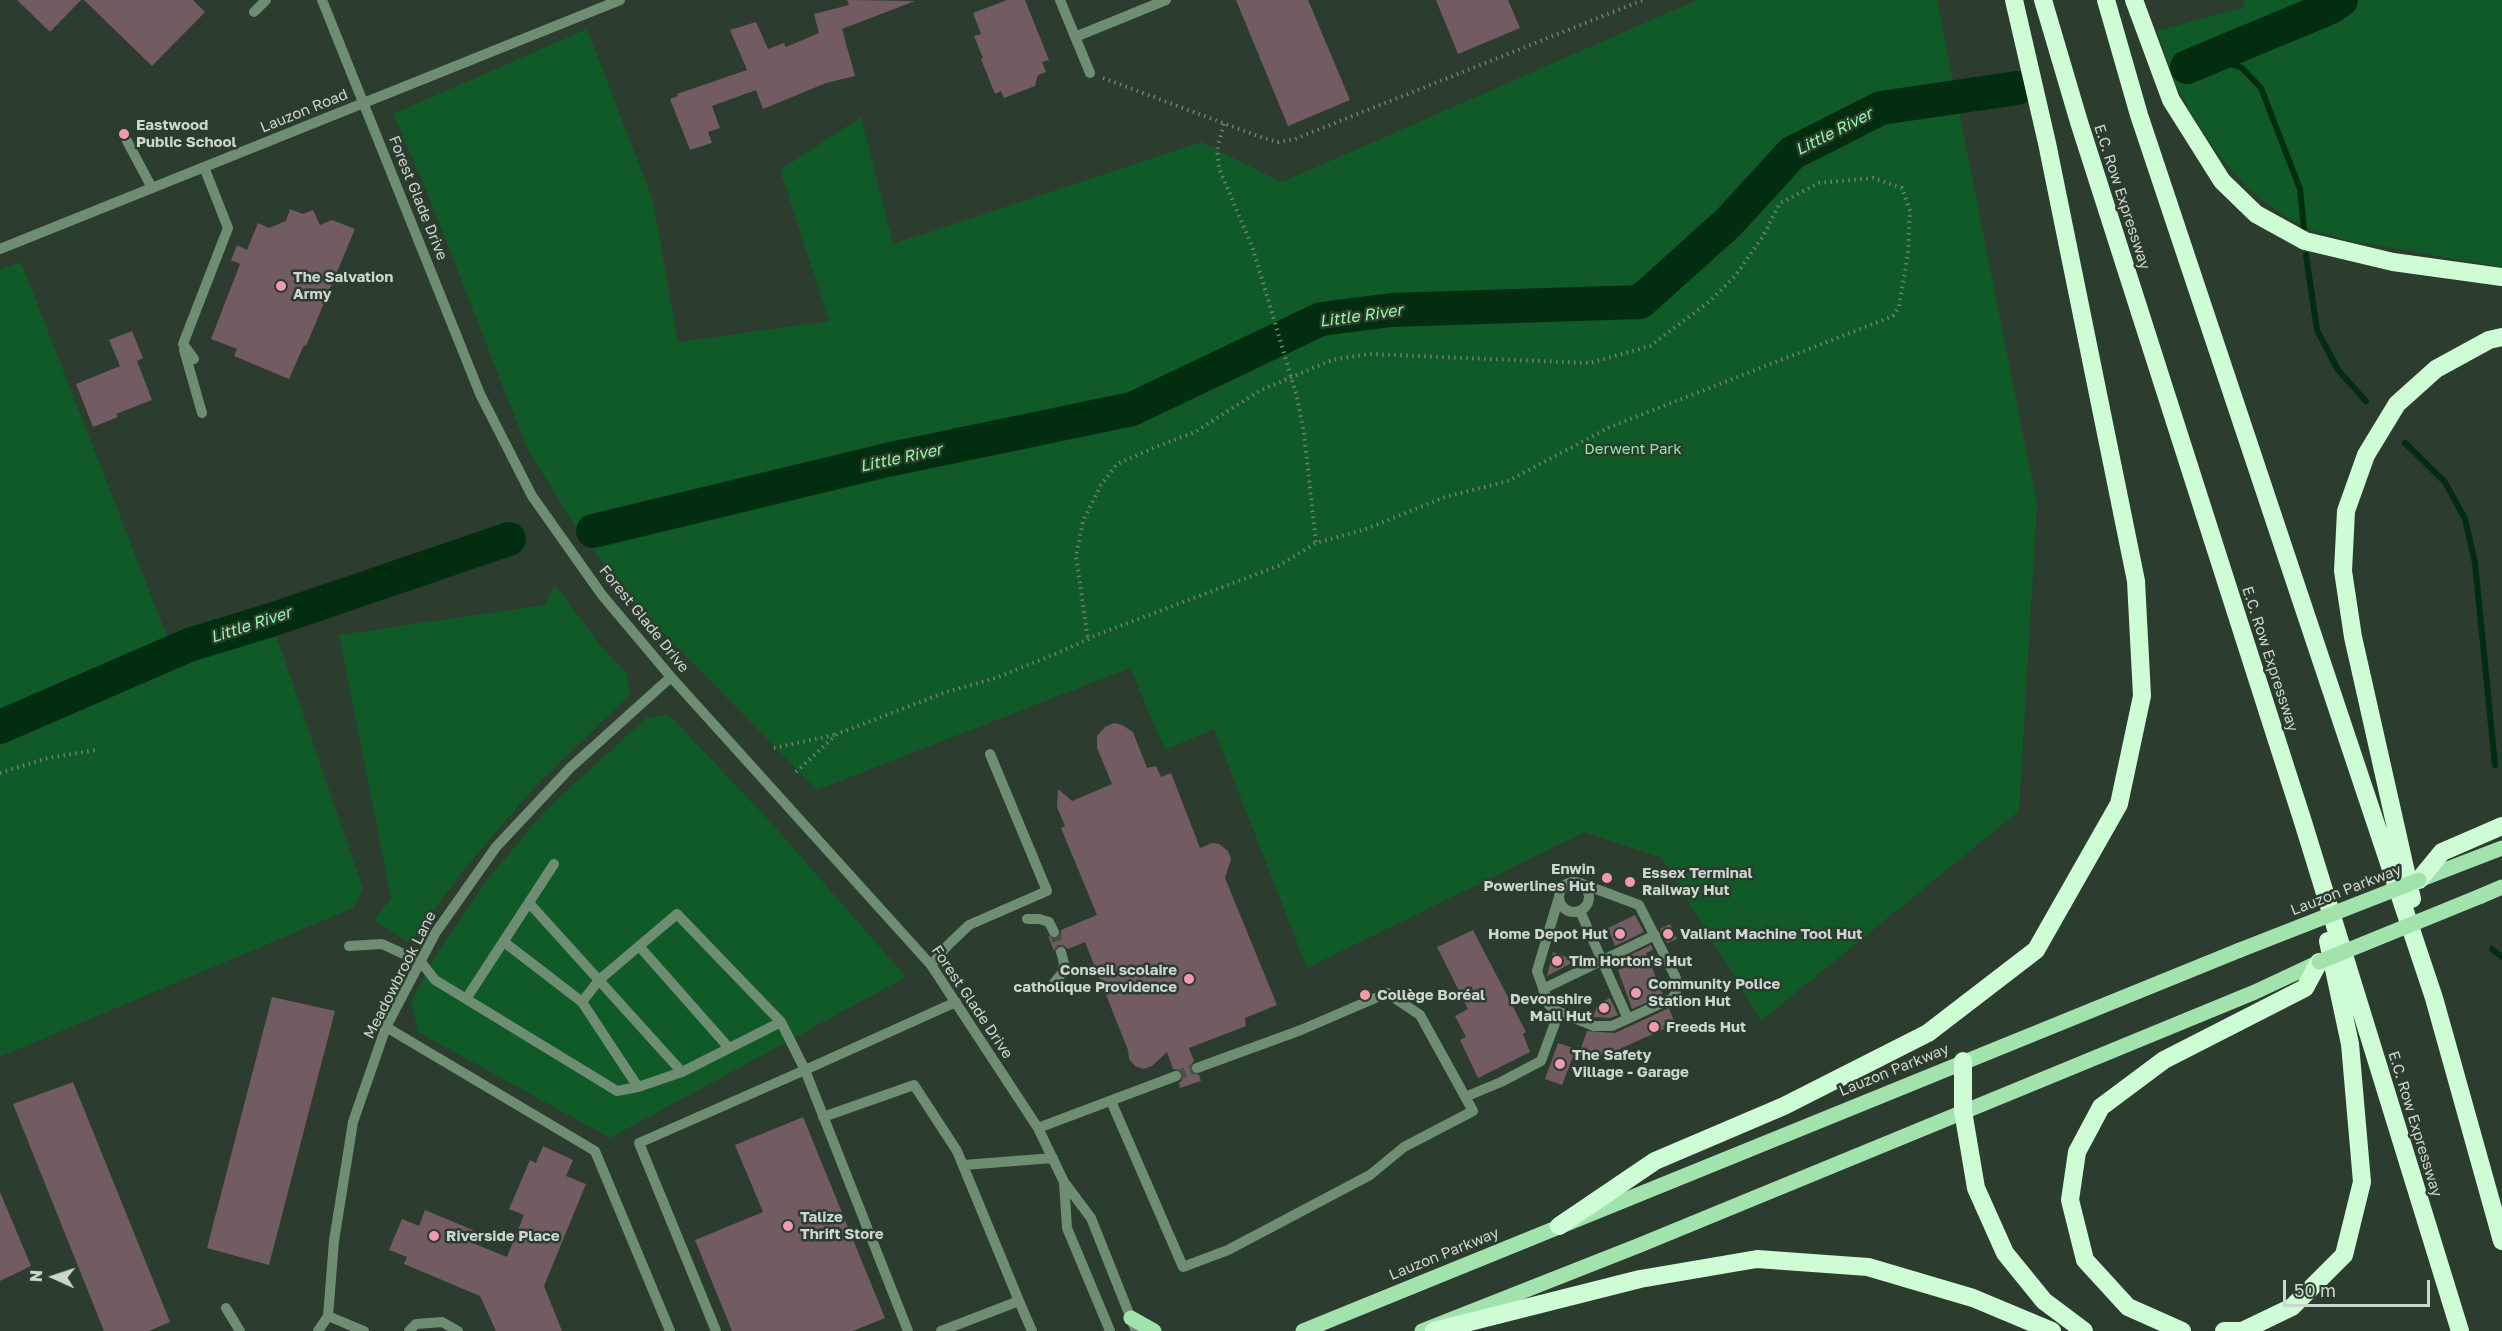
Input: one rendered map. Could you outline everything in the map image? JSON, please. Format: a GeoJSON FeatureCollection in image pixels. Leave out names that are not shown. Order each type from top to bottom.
{"type":"FeatureCollection","features":[{"type":"Feature","properties":{"kind":"highway"},"geometry":{"type":"LineString","coordinates":[[1560,1226],[1655,1161],[1784,1106],[1928,1033],[2036,950],[2119,804],[2142,696],[2136,581],[2047,143],[2014,0]]}},
{"type":"Feature","properties":{"kind":"highway","name":"E.C. Row Expressway"},"geometry":{"type":"LineString","coordinates":[[2043,0],[2079,122],[2303,822],[2460,1331]]}},
{"type":"Feature","properties":{"kind":"highway"},"geometry":{"type":"LineString","coordinates":[[2106,0],[2139,115],[2434,998],[2502,1241]]}},
{"type":"Feature","properties":{"kind":"highway"},"geometry":{"type":"LineString","coordinates":[[2134,0],[2171,100],[2222,181],[2256,214],[2305,241],[2393,262],[2502,277]]}},
{"type":"Feature","properties":{"kind":"highway"},"geometry":{"type":"LineString","coordinates":[[2434,998],[2354,637],[2343,571],[2346,511],[2366,455],[2397,404],[2436,369],[2489,340],[2502,338]]}},
{"type":"Feature","properties":{"kind":"highway"},"geometry":{"type":"LineString","coordinates":[[2224,1331],[2242,1331],[2292,1307],[2344,1256],[2362,1182],[2350,1044],[2303,822]]}},
{"type":"Feature","properties":{"kind":"highway"},"geometry":{"type":"LineString","coordinates":[[2419,880],[2442,852],[2502,826]]}},
{"type":"Feature","properties":{"kind":"highway"},"geometry":{"type":"LineString","coordinates":[[2181,1331],[2128,1307],[2085,1260],[2070,1200],[2078,1152],[2101,1107],[2164,1060],[2306,988],[2319,962]]}},
{"type":"Feature","properties":{"kind":"highway"},"geometry":{"type":"LineString","coordinates":[[1963,1061],[1963,1111],[1976,1188],[2005,1253],[2044,1301],[2084,1331]]}},
{"type":"Feature","properties":{"kind":"highway"},"geometry":{"type":"LineString","coordinates":[[1434,1331],[1640,1279],[1757,1258],[1868,1267],[1973,1298],[2052,1331]]}},
{"type":"Feature","properties":{"kind":"main road","name":"Lauzon Parkway"},"geometry":{"type":"LineString","coordinates":[[1303,1331],[1963,1061],[2502,848]]}},
{"type":"Feature","properties":{"kind":"main road"},"geometry":{"type":"LineString","coordinates":[[1422,1331],[1640,1245],[2255,992],[2319,962],[2502,887]]}},
{"type":"Feature","properties":{"kind":"main road"},"geometry":{"type":"LineString","coordinates":[[1134,1324],[1154,1331]]}},
{"type":"Feature","properties":{"kind":"street"},"geometry":{"type":"LineString","coordinates":[[254,12],[266,0]]}},
{"type":"Feature","properties":{"kind":"street","name":"Forest Glade Drive"},"geometry":{"type":"LineString","coordinates":[[322,0],[480,394],[532,496],[602,595],[671,677],[931,965],[1038,1128],[1064,1182],[1091,1218],[1134,1324]]}},
{"type":"Feature","properties":{"kind":"street","name":"Lauzon Road"},"geometry":{"type":"LineString","coordinates":[[0,249],[620,0]]}},
{"type":"Feature","properties":{"kind":"street"},"geometry":{"type":"LineString","coordinates":[[1060,0],[1090,73]]}},
{"type":"Feature","properties":{"kind":"street"},"geometry":{"type":"LineString","coordinates":[[1075,37],[1166,0]]}},
{"type":"Feature","properties":{"kind":"street"},"geometry":{"type":"LineString","coordinates":[[127,141],[152,188]]}},
{"type":"Feature","properties":{"kind":"street"},"geometry":{"type":"LineString","coordinates":[[202,412],[183,344],[228,228],[204,167]]}},
{"type":"Feature","properties":{"kind":"street"},"geometry":{"type":"LineString","coordinates":[[183,344],[194,359]]}},
{"type":"Feature","properties":{"kind":"street","name":"Meadowbrook Lane"},"geometry":{"type":"LineString","coordinates":[[318,1331],[328,1316],[334,1242],[353,1122],[386,1028],[436,932],[496,847],[570,768],[671,677]]}},
{"type":"Feature","properties":{"kind":"street"},"geometry":{"type":"LineString","coordinates":[[931,965],[969,925],[1047,891],[990,754]]}},
{"type":"Feature","properties":{"kind":"street"},"geometry":{"type":"LineString","coordinates":[[466,999],[554,864]]}},
{"type":"Feature","properties":{"kind":"street"},"geometry":{"type":"LineString","coordinates":[[1580,883],[1587,890],[1589,900],[1580,911]]}},
{"type":"Feature","properties":{"kind":"street"},"geometry":{"type":"LineString","coordinates":[[1580,883],[1640,905],[1676,978],[1677,989],[1673,998],[1612,1026],[1594,1026],[1559,1012],[1549,1005],[1537,971],[1559,897],[1566,884],[1580,883]]}},
{"type":"Feature","properties":{"kind":"street"},"geometry":{"type":"LineString","coordinates":[[1559,897],[1566,910],[1580,911]]}},
{"type":"Feature","properties":{"kind":"street"},"geometry":{"type":"LineString","coordinates":[[530,904],[682,1072]]}},
{"type":"Feature","properties":{"kind":"street"},"geometry":{"type":"LineString","coordinates":[[1580,911],[1628,1018]]}},
{"type":"Feature","properties":{"kind":"street"},"geometry":{"type":"LineString","coordinates":[[582,1002],[599,980],[677,914],[781,1022],[804,1070],[908,1331]]}},
{"type":"Feature","properties":{"kind":"street"},"geometry":{"type":"LineString","coordinates":[[1027,919],[1049,922],[1054,932]]}},
{"type":"Feature","properties":{"kind":"street"},"geometry":{"type":"LineString","coordinates":[[1543,989],[1654,935]]}},
{"type":"Feature","properties":{"kind":"street"},"geometry":{"type":"LineString","coordinates":[[504,942],[582,1002],[638,1087]]}},
{"type":"Feature","properties":{"kind":"street"},"geometry":{"type":"LineString","coordinates":[[349,946],[382,944],[420,962],[435,980],[617,1091],[638,1087],[682,1072],[781,1022]]}},
{"type":"Feature","properties":{"kind":"street"},"geometry":{"type":"LineString","coordinates":[[639,946],[729,1048]]}},
{"type":"Feature","properties":{"kind":"street"},"geometry":{"type":"LineString","coordinates":[[1054,983],[1063,972],[1064,963],[1061,952]]}},
{"type":"Feature","properties":{"kind":"street"},"geometry":{"type":"LineString","coordinates":[[1111,1101],[1183,1267],[1228,1250],[1370,1175],[1404,1147],[1473,1111],[1420,1015],[1387,993],[1311,1026],[1197,1068]]}},
{"type":"Feature","properties":{"kind":"street"},"geometry":{"type":"LineString","coordinates":[[716,1331],[639,1143],[956,1002]]}},
{"type":"Feature","properties":{"kind":"street"},"geometry":{"type":"LineString","coordinates":[[1465,1096],[1501,1082],[1541,1061],[1559,1012]]}},
{"type":"Feature","properties":{"kind":"street"},"geometry":{"type":"LineString","coordinates":[[386,1028],[595,1152],[670,1331]]}},
{"type":"Feature","properties":{"kind":"street"},"geometry":{"type":"LineString","coordinates":[[1038,1128],[1176,1076]]}},
{"type":"Feature","properties":{"kind":"street"},"geometry":{"type":"LineString","coordinates":[[823,1117],[914,1085],[964,1165],[1032,1331]]}},
{"type":"Feature","properties":{"kind":"street"},"geometry":{"type":"LineString","coordinates":[[964,1165],[1053,1158]]}},
{"type":"Feature","properties":{"kind":"street","name":"Forest Glade Drive"},"geometry":{"type":"LineString","coordinates":[[1064,1182],[1067,1228],[1110,1331]]}},
{"type":"Feature","properties":{"kind":"street"},"geometry":{"type":"LineString","coordinates":[[941,1331],[1019,1301]]}},
{"type":"Feature","properties":{"kind":"street"},"geometry":{"type":"LineString","coordinates":[[226,1308],[240,1331]]}},
{"type":"Feature","properties":{"kind":"street"},"geometry":{"type":"LineString","coordinates":[[328,1316],[364,1331]]}},
{"type":"Feature","properties":{"kind":"street"},"geometry":{"type":"LineString","coordinates":[[409,1331],[416,1324],[442,1322],[458,1331]]}},
{"type":"Feature","properties":{"kind":"path"},"geometry":{"type":"LineString","coordinates":[[1090,73],[1263,138],[1278,142],[1295,140],[1643,0]]}},
{"type":"Feature","properties":{"kind":"path"},"geometry":{"type":"LineString","coordinates":[[1224,124],[1217,150],[1219,168],[1253,249],[1291,378],[1304,433],[1316,543]]}},
{"type":"Feature","properties":{"kind":"path"},"geometry":{"type":"LineString","coordinates":[[774,748],[837,734],[946,692],[996,678],[1088,639],[1278,566],[1316,543],[1365,529],[1445,497],[1508,481],[1611,427],[1893,316],[1899,307],[1908,253],[1910,211],[1902,188],[1873,178],[1819,183],[1780,203],[1763,236],[1736,275],[1710,301],[1650,346],[1590,363],[1368,354],[1332,360],[1262,390],[1196,432],[1117,464],[1101,485],[1083,521],[1076,556],[1088,639]]}},
{"type":"Feature","properties":{"kind":"path"},"geometry":{"type":"LineString","coordinates":[[796,772],[837,734]]}},
{"type":"Feature","properties":{"kind":"path"},"geometry":{"type":"LineString","coordinates":[[0,773],[48,758],[96,750]]}},
{"type":"Feature","properties":{"kind":"green space","name":"Derwent Park"},"geometry":{"type":"Polygon","coordinates":[[[1697,0],[1937,0],[2037,505],[2019,811],[1761,1021],[1662,858],[1585,832],[1307,968],[1214,729],[1165,750],[1130,668],[817,790],[634,603],[574,525],[527,448],[422,180],[393,114],[587,29],[653,201],[678,342],[829,321],[780,170],[861,117],[893,244],[1201,142],[1282,182],[1697,0]]]}},
{"type":"Feature","properties":{"kind":"green space"},"geometry":{"type":"Polygon","coordinates":[[[2243,0],[2502,0],[2502,267],[2351,241],[2314,231],[2284,216],[2250,191],[2216,152],[2189,109],[2175,84],[2157,31],[2245,7],[2243,0]]]}},
{"type":"Feature","properties":{"kind":"green space"},"geometry":{"type":"Polygon","coordinates":[[[21,262],[173,652],[271,620],[363,889],[353,908],[0,1057],[0,270],[21,262]]]}},
{"type":"Feature","properties":{"kind":"green space"},"geometry":{"type":"Polygon","coordinates":[[[555,585],[601,646],[627,674],[630,695],[538,783],[462,872],[410,943],[374,920],[391,898],[339,635],[544,605],[555,585]]]}},
{"type":"Feature","properties":{"kind":"green space"},"geometry":{"type":"Polygon","coordinates":[[[665,715],[675,721],[776,828],[906,977],[610,1138],[418,1032],[411,1002],[437,953],[488,879],[545,811],[646,718],[665,715]]]}},
{"type":"Feature","properties":{"kind":"building"},"geometry":{"type":"Polygon","coordinates":[[[17,0],[81,0],[50,32],[17,0]]]}},
{"type":"Feature","properties":{"kind":"building"},"geometry":{"type":"Polygon","coordinates":[[[84,0],[193,0],[205,12],[152,66],[84,0]]]}},
{"type":"Feature","properties":{"kind":"building"},"geometry":{"type":"Polygon","coordinates":[[[847,0],[915,1],[842,29],[855,76],[826,83],[763,109],[756,90],[712,106],[720,128],[708,132],[712,143],[690,150],[670,99],[678,96],[677,94],[747,70],[730,30],[756,22],[768,49],[784,43],[786,47],[819,33],[814,14],[849,5],[847,0]]]}},
{"type":"Feature","properties":{"kind":"building"},"geometry":{"type":"Polygon","coordinates":[[[1007,0],[1025,0],[1049,60],[1042,62],[1046,72],[1038,75],[1035,86],[1004,98],[1001,91],[995,94],[981,59],[983,58],[974,36],[981,34],[973,13],[1007,0]]]}},
{"type":"Feature","properties":{"kind":"building"},"geometry":{"type":"Polygon","coordinates":[[[1236,0],[1308,0],[1350,100],[1288,126],[1236,0]]]}},
{"type":"Feature","properties":{"kind":"building"},"geometry":{"type":"Polygon","coordinates":[[[1436,0],[1508,0],[1520,28],[1458,54],[1436,0]]]}},
{"type":"Feature","properties":{"kind":"building","name":"The Salvation Army"},"geometry":{"type":"Polygon","coordinates":[[[290,209],[303,214],[313,210],[320,225],[332,220],[355,229],[306,346],[304,345],[289,379],[234,356],[237,349],[211,339],[240,264],[231,260],[237,245],[247,250],[258,223],[269,228],[286,221],[290,209]]]}},
{"type":"Feature","properties":{"kind":"building"},"geometry":{"type":"Polygon","coordinates":[[[132,331],[143,358],[137,361],[152,400],[116,414],[118,417],[93,427],[76,384],[120,366],[109,340],[132,331]]]}},
{"type":"Feature","properties":{"kind":"building"},"geometry":{"type":"Polygon","coordinates":[[[1114,723],[1133,732],[1147,768],[1156,766],[1161,777],[1171,773],[1200,848],[1212,843],[1219,844],[1228,851],[1231,859],[1225,878],[1277,1005],[1245,1018],[1246,1026],[1189,1048],[1194,1061],[1190,1066],[1190,1071],[1199,1075],[1201,1081],[1180,1088],[1179,1083],[1183,1074],[1180,1070],[1173,1069],[1167,1052],[1152,1066],[1143,1069],[1135,1066],[1129,1059],[1128,1050],[1085,942],[1068,949],[1063,945],[1058,945],[1054,951],[1048,936],[1057,939],[1061,936],[1061,930],[1097,915],[1061,828],[1065,826],[1057,807],[1058,789],[1072,801],[1112,784],[1097,748],[1097,736],[1105,727],[1114,723]]]}},
{"type":"Feature","properties":{"kind":"building"},"geometry":{"type":"Polygon","coordinates":[[[1635,915],[1644,932],[1615,946],[1608,928],[1635,915]]]}},
{"type":"Feature","properties":{"kind":"building","name":"Valiant Machine Tool Hut"},"geometry":{"type":"Polygon","coordinates":[[[1670,924],[1677,939],[1667,943],[1660,929],[1670,924]]]}},
{"type":"Feature","properties":{"kind":"building"},"geometry":{"type":"Polygon","coordinates":[[[1473,930],[1526,1032],[1523,1034],[1530,1052],[1478,1078],[1460,1040],[1466,1037],[1455,1016],[1468,1009],[1437,947],[1473,930]]]}},
{"type":"Feature","properties":{"kind":"building"},"geometry":{"type":"Polygon","coordinates":[[[1651,945],[1653,950],[1646,953],[1663,995],[1632,1009],[1618,970],[1624,967],[1622,963],[1615,967],[1613,963],[1651,945]]]}},
{"type":"Feature","properties":{"kind":"building","name":"Tim Horton's Hut"},"geometry":{"type":"Polygon","coordinates":[[[1553,952],[1576,961],[1547,976],[1553,952]]]}},
{"type":"Feature","properties":{"kind":"building"},"geometry":{"type":"Polygon","coordinates":[[[272,997],[335,1011],[269,1265],[207,1248],[272,997]]]}},
{"type":"Feature","properties":{"kind":"building","name":"Devonshire Mall Hut"},"geometry":{"type":"Polygon","coordinates":[[[1610,998],[1618,1015],[1610,1018],[1593,1017],[1598,1004],[1610,998]]]}},
{"type":"Feature","properties":{"kind":"building"},"geometry":{"type":"Polygon","coordinates":[[[1669,1008],[1674,1021],[1663,1026],[1664,1029],[1604,1056],[1581,1048],[1587,1031],[1615,1033],[1669,1008]]]}},
{"type":"Feature","properties":{"kind":"building","name":"The Safety Village - Garage"},"geometry":{"type":"Polygon","coordinates":[[[1558,1043],[1576,1049],[1562,1085],[1545,1079],[1558,1043]]]}},
{"type":"Feature","properties":{"kind":"building"},"geometry":{"type":"Polygon","coordinates":[[[73,1082],[170,1322],[149,1331],[104,1331],[13,1104],[73,1082]]]}},
{"type":"Feature","properties":{"kind":"building","name":"Talize Thrift Store"},"geometry":{"type":"Polygon","coordinates":[[[803,1117],[885,1318],[853,1331],[732,1331],[695,1240],[763,1212],[735,1145],[803,1117]]]}},
{"type":"Feature","properties":{"kind":"building","name":"Riverside Place"},"geometry":{"type":"Polygon","coordinates":[[[543,1146],[573,1160],[566,1176],[586,1184],[544,1286],[562,1331],[496,1331],[480,1296],[404,1264],[407,1257],[389,1250],[402,1219],[419,1226],[425,1210],[475,1231],[470,1242],[507,1257],[524,1215],[509,1209],[530,1160],[536,1163],[543,1146]]]}},
{"type":"Feature","properties":{"kind":"building"},"geometry":{"type":"Polygon","coordinates":[[[0,1192],[31,1266],[0,1281],[0,1192]]]}},
{"type":"Feature","properties":{"kind":"waterway","name":"Little River"},"geometry":{"type":"LineString","coordinates":[[2187,67],[2331,7],[2341,0]]}},
{"type":"Feature","properties":{"kind":"waterway"},"geometry":{"type":"LineString","coordinates":[[2212,57],[2242,68],[2261,88],[2300,189],[2304,228]]}},
{"type":"Feature","properties":{"kind":"waterway","name":"Little River"},"geometry":{"type":"LineString","coordinates":[[593,531],[887,460],[1132,409],[1321,319],[1391,310],[1640,302],[1729,222],[1792,153],[1881,108],[2017,88]]}},
{"type":"Feature","properties":{"kind":"waterway"},"geometry":{"type":"LineString","coordinates":[[2306,255],[2317,330],[2338,370],[2366,401]]}},
{"type":"Feature","properties":{"kind":"waterway"},"geometry":{"type":"LineString","coordinates":[[2405,443],[2445,482],[2465,519],[2475,563],[2495,765]]}},
{"type":"Feature","properties":{"kind":"waterway","name":"Little River"},"geometry":{"type":"LineString","coordinates":[[0,727],[189,645],[271,620],[509,539]]}},
{"type":"Feature","properties":{"kind":"waterway"},"geometry":{"type":"LineString","coordinates":[[2492,949],[2502,957]]}},
{"type":"Feature","properties":{"kind":"tunnel"},"geometry":{"type":"LineString","coordinates":[[1054,932],[1061,952]]}},
{"type":"Feature","properties":{"kind":"tunnel"},"geometry":{"type":"LineString","coordinates":[[1176,1076],[1197,1068]]}},
{"type":"Feature","properties":{"kind":"place","name":"Eastwood Public School"},"geometry":{"type":"Point","coordinates":[124,134]}},
{"type":"Feature","properties":{"kind":"place","name":"The Salvation Army"},"geometry":{"type":"Point","coordinates":[281,286]}},
{"type":"Feature","properties":{"kind":"place","name":"Enwin Powerlines Hut"},"geometry":{"type":"Point","coordinates":[1607,878]}},
{"type":"Feature","properties":{"kind":"place","name":"Essex Terminal Railway Hut"},"geometry":{"type":"Point","coordinates":[1630,882]}},
{"type":"Feature","properties":{"kind":"place","name":"Home Depot Hut"},"geometry":{"type":"Point","coordinates":[1620,934]}},
{"type":"Feature","properties":{"kind":"place","name":"Valiant Machine Tool Hut"},"geometry":{"type":"Point","coordinates":[1668,934]}},
{"type":"Feature","properties":{"kind":"place","name":"Tim Horton's Hut"},"geometry":{"type":"Point","coordinates":[1557,961]}},
{"type":"Feature","properties":{"kind":"place","name":"Conseil scolaire catholique Providence"},"geometry":{"type":"Point","coordinates":[1189,979]}},
{"type":"Feature","properties":{"kind":"place","name":"Community Police Station Hut"},"geometry":{"type":"Point","coordinates":[1636,993]}},
{"type":"Feature","properties":{"kind":"place","name":"Collège Boréal"},"geometry":{"type":"Point","coordinates":[1365,995]}},
{"type":"Feature","properties":{"kind":"place","name":"Devonshire Mall Hut"},"geometry":{"type":"Point","coordinates":[1604,1008]}},
{"type":"Feature","properties":{"kind":"place","name":"Freeds Hut"},"geometry":{"type":"Point","coordinates":[1654,1027]}},
{"type":"Feature","properties":{"kind":"place","name":"The Safety Village - Garage"},"geometry":{"type":"Point","coordinates":[1560,1064]}},
{"type":"Feature","properties":{"kind":"place","name":"Talize Thrift Store"},"geometry":{"type":"Point","coordinates":[788,1226]}},
{"type":"Feature","properties":{"kind":"place","name":"Riverside Place"},"geometry":{"type":"Point","coordinates":[434,1236]}}]}
